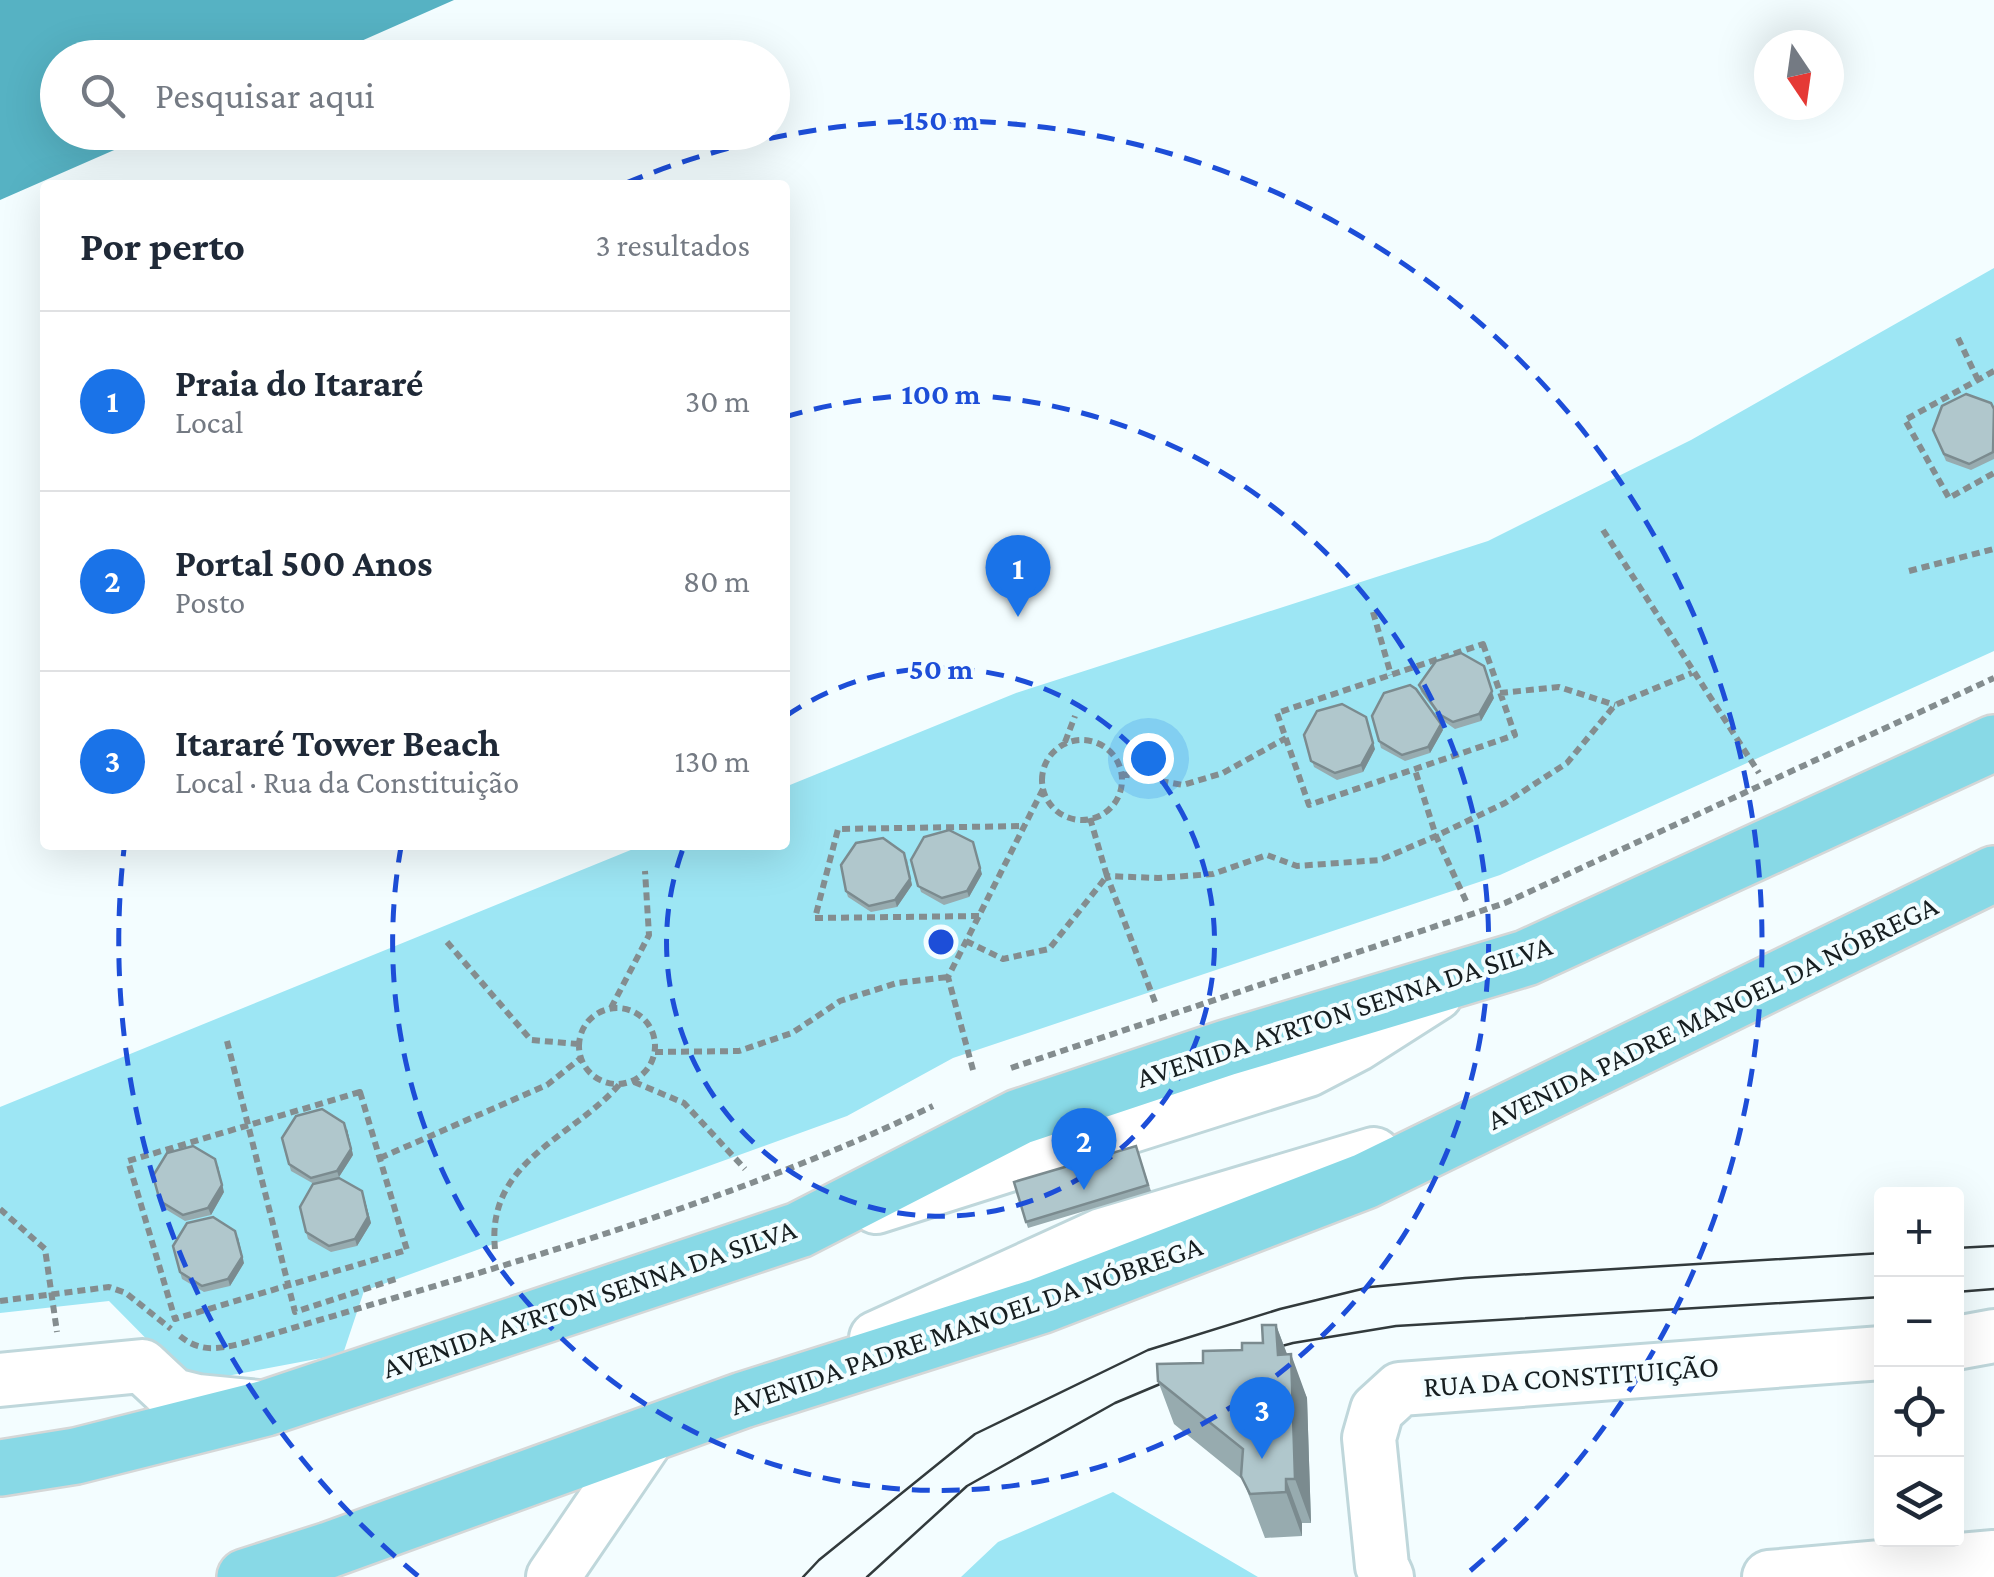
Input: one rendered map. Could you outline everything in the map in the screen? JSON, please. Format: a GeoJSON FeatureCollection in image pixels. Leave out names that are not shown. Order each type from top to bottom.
{"type":"FeatureCollection","features":[{"type":"Feature","properties":{"kind":"main road","name":"AVENIDA AYRTON SENNA DA SILVA"},"geometry":{"type":"LineString","coordinates":[[0,1468],[76,1456],[173,1395],[266,1408],[799,1230],[1019,1117],[1226,1048],[1526,958],[1994,743]]}},
{"type":"Feature","properties":{"kind":"main road","name":"AVENIDA PADRE MANOEL DA NÓBREGA"},"geometry":{"type":"LineString","coordinates":[[245,1577],[743,1400],[1040,1306],[1365,1181],[1994,874]]}},
{"type":"Feature","properties":{"kind":"main road"},"geometry":{"type":"LineString","coordinates":[[0,1496],[78,1474],[173,1395]]}},
{"type":"Feature","properties":{"kind":"street"},"geometry":{"type":"LineString","coordinates":[[0,1349],[55,1320],[110,1344],[173,1395]]}},
{"type":"Feature","properties":{"kind":"street"},"geometry":{"type":"LineString","coordinates":[[1964,1342],[1994,1336]]}},
{"type":"Feature","properties":{"kind":"street","name":"RUA DA CONSTITUIÇÃO"},"geometry":{"type":"LineString","coordinates":[[1387,1577],[1382,1566],[1368,1438],[1378,1410],[1400,1390],[1874,1354]]}},
{"type":"Feature","properties":{"kind":"street"},"geometry":{"type":"LineString","coordinates":[[0,1380],[173,1395]]}},
{"type":"Feature","properties":{"kind":"street"},"geometry":{"type":"LineString","coordinates":[[0,1411],[173,1395]]}},
{"type":"Feature","properties":{"kind":"street"},"geometry":{"type":"LineString","coordinates":[[553,1577],[651,1433]]}},
{"type":"Feature","properties":{"kind":"street"},"geometry":{"type":"LineString","coordinates":[[1769,1577],[1994,1558]]}},
{"type":"Feature","properties":{"kind":"path"},"geometry":{"type":"LineString","coordinates":[[1958,338],[1978,380]]}},
{"type":"Feature","properties":{"kind":"path"},"geometry":{"type":"LineString","coordinates":[[1994,371],[1905,420],[1948,498],[1994,474]]}},
{"type":"Feature","properties":{"kind":"path"},"geometry":{"type":"LineString","coordinates":[[1602,530],[1759,772]]}},
{"type":"Feature","properties":{"kind":"path"},"geometry":{"type":"LineString","coordinates":[[1909,571],[1994,549]]}},
{"type":"Feature","properties":{"kind":"path"},"geometry":{"type":"LineString","coordinates":[[1373,612],[1391,675]]}},
{"type":"Feature","properties":{"kind":"path"},"geometry":{"type":"LineString","coordinates":[[1483,644],[1515,735],[1309,805],[1277,713],[1391,675],[1483,644]]}},
{"type":"Feature","properties":{"kind":"path"},"geometry":{"type":"LineString","coordinates":[[1106,876],[1213,874],[1266,855],[1296,866],[1380,860],[1505,803],[1567,763],[1615,705],[1692,672]]}},
{"type":"Feature","properties":{"kind":"path"},"geometry":{"type":"LineString","coordinates":[[996,1076],[1028,1060],[1506,903],[1994,678]]}},
{"type":"Feature","properties":{"kind":"path"},"geometry":{"type":"LineString","coordinates":[[1500,692],[1559,686],[1615,705]]}},
{"type":"Feature","properties":{"kind":"path"},"geometry":{"type":"LineString","coordinates":[[973,1070],[948,977],[1043,790],[1046,763],[1064,744],[1074,716]]}},
{"type":"Feature","properties":{"kind":"path"},"geometry":{"type":"LineString","coordinates":[[1122,774],[1183,785],[1224,773],[1286,738]]}},
{"type":"Feature","properties":{"kind":"path"},"geometry":{"type":"LineString","coordinates":[[1043,790],[1058,812],[1070,818],[1090,818],[1109,810],[1117,799],[1122,774],[1118,762],[1101,744],[1076,740],[1064,744]]}},
{"type":"Feature","properties":{"kind":"path"},"geometry":{"type":"LineString","coordinates":[[1415,770],[1436,836],[1466,901]]}},
{"type":"Feature","properties":{"kind":"path"},"geometry":{"type":"LineString","coordinates":[[1090,818],[1106,876],[1155,1002]]}},
{"type":"Feature","properties":{"kind":"path"},"geometry":{"type":"LineString","coordinates":[[979,916],[815,918],[838,828],[1024,826]]}},
{"type":"Feature","properties":{"kind":"path"},"geometry":{"type":"LineString","coordinates":[[611,1008],[645,1018],[656,1040],[655,1052],[644,1074],[620,1084],[596,1078],[581,1058],[578,1044],[588,1020],[611,1008],[649,935],[645,871]]}},
{"type":"Feature","properties":{"kind":"path"},"geometry":{"type":"LineString","coordinates":[[966,941],[1003,959],[1050,949],[1106,876]]}},
{"type":"Feature","properties":{"kind":"path"},"geometry":{"type":"LineString","coordinates":[[447,942],[530,1040],[578,1044]]}},
{"type":"Feature","properties":{"kind":"path"},"geometry":{"type":"LineString","coordinates":[[655,1052],[738,1051],[792,1033],[840,1002],[897,983],[948,977]]}},
{"type":"Feature","properties":{"kind":"path"},"geometry":{"type":"LineString","coordinates":[[227,1041],[295,1312],[400,1278]]}},
{"type":"Feature","properties":{"kind":"path"},"geometry":{"type":"LineString","coordinates":[[380,1158],[546,1085],[581,1058]]}},
{"type":"Feature","properties":{"kind":"path"},"geometry":{"type":"LineString","coordinates":[[633,1081],[684,1103],[745,1168]]}},
{"type":"Feature","properties":{"kind":"path"},"geometry":{"type":"LineString","coordinates":[[495,1249],[495,1220],[508,1183],[530,1156],[599,1108],[620,1084]]}},
{"type":"Feature","properties":{"kind":"path"},"geometry":{"type":"LineString","coordinates":[[360,1092],[380,1158],[407,1250],[175,1319],[128,1162],[360,1092]]}},
{"type":"Feature","properties":{"kind":"path"},"geometry":{"type":"LineString","coordinates":[[55,1320],[109,1287],[126,1294],[194,1347],[216,1350],[694,1206],[851,1145],[947,1099]]}},
{"type":"Feature","properties":{"kind":"path"},"geometry":{"type":"LineString","coordinates":[[0,1209],[44,1249],[55,1320]]}},
{"type":"Feature","properties":{"kind":"path"},"geometry":{"type":"LineString","coordinates":[[0,1301],[55,1320]]}},
{"type":"Feature","properties":{"kind":"shaded area"},"geometry":{"type":"Polygon","coordinates":[[[0,0],[454,0],[363,40],[40,40],[40,150],[114,150],[0,200],[0,0]]]}},
{"type":"Feature","properties":{"kind":"shaded area"},"geometry":{"type":"Polygon","coordinates":[[[1994,268],[1994,651],[1500,875],[953,1058],[847,1116],[364,1291],[343,1354],[190,1383],[109,1301],[0,1313],[0,1107],[631,850],[790,850],[790,785],[1016,693],[1488,541],[1691,440],[1994,268]]]}},
{"type":"Feature","properties":{"kind":"shaded area"},"geometry":{"type":"Polygon","coordinates":[[[1113,1492],[1258,1577],[961,1577],[998,1542],[1113,1492]]]}},
{"type":"Feature","properties":{"kind":"building"},"geometry":{"type":"Polygon","coordinates":[[[1966,394],[1991,403],[1994,409],[1993,452],[1969,464],[1944,454],[1933,430],[1942,406],[1966,394]]]}},
{"type":"Feature","properties":{"kind":"building"},"geometry":{"type":"Polygon","coordinates":[[[1461,653],[1484,666],[1492,691],[1479,714],[1453,722],[1439,714],[1419,685],[1436,661],[1461,653]]]}},
{"type":"Feature","properties":{"kind":"building"},"geometry":{"type":"Polygon","coordinates":[[[1410,685],[1441,724],[1428,747],[1402,755],[1379,741],[1372,716],[1384,693],[1410,685]]]}},
{"type":"Feature","properties":{"kind":"building"},"geometry":{"type":"Polygon","coordinates":[[[1342,704],[1366,717],[1373,743],[1361,765],[1335,773],[1311,761],[1304,735],[1317,711],[1342,704]]]}},
{"type":"Feature","properties":{"kind":"building"},"geometry":{"type":"Polygon","coordinates":[[[949,830],[973,842],[980,868],[967,891],[942,898],[918,886],[911,860],[924,837],[949,830]]]}},
{"type":"Feature","properties":{"kind":"building"},"geometry":{"type":"Polygon","coordinates":[[[883,838],[904,853],[910,879],[895,900],[869,906],[846,891],[841,865],[856,843],[883,838]]]}},
{"type":"Feature","properties":{"kind":"building"},"geometry":{"type":"Polygon","coordinates":[[[322,1109],[344,1123],[351,1149],[337,1171],[311,1178],[289,1164],[282,1138],[296,1116],[322,1109]]]}},
{"type":"Feature","properties":{"kind":"building"},"geometry":{"type":"Polygon","coordinates":[[[193,1146],[215,1159],[222,1185],[208,1208],[183,1215],[160,1201],[153,1176],[167,1153],[193,1146]]]}},
{"type":"Feature","properties":{"kind":"building"},"geometry":{"type":"Polygon","coordinates":[[[1136,1146],[1148,1185],[1026,1222],[1014,1182],[1136,1146]]]}},
{"type":"Feature","properties":{"kind":"building"},"geometry":{"type":"Polygon","coordinates":[[[339,1178],[362,1191],[368,1217],[355,1239],[329,1246],[306,1232],[300,1207],[313,1184],[339,1178]]]}},
{"type":"Feature","properties":{"kind":"building"},"geometry":{"type":"Polygon","coordinates":[[[213,1217],[235,1231],[242,1257],[228,1279],[202,1286],[180,1272],[173,1246],[187,1223],[213,1217]]]}},
{"type":"Feature","properties":{"kind":"building"},"geometry":{"type":"Polygon","coordinates":[[[1262,1325],[1276,1325],[1278,1355],[1291,1354],[1295,1479],[1286,1479],[1286,1492],[1250,1494],[1241,1476],[1243,1449],[1158,1381],[1157,1364],[1203,1363],[1203,1351],[1242,1350],[1242,1343],[1263,1343],[1262,1325]]]}},
{"type":"Feature","properties":{"kind":"tram line"},"geometry":{"type":"LineString","coordinates":[[1964,1248],[1994,1246]]}},
{"type":"Feature","properties":{"kind":"tram line"},"geometry":{"type":"LineString","coordinates":[[803,1577],[975,1434],[1148,1350],[1280,1309],[1370,1287],[1465,1278],[1874,1253]]}},
{"type":"Feature","properties":{"kind":"tram line"},"geometry":{"type":"LineString","coordinates":[[1964,1291],[1994,1289]]}},
{"type":"Feature","properties":{"kind":"tram line"},"geometry":{"type":"LineString","coordinates":[[1256,1353],[1396,1326],[1874,1297]]}},
{"type":"Feature","properties":{"kind":"tram line"},"geometry":{"type":"LineString","coordinates":[[867,1577],[967,1486],[1115,1403],[1184,1374]]}},
{"type":"Feature","properties":{"kind":"place","name":"Praia do Itararé"},"geometry":{"type":"Point","coordinates":[1018,617]}},
{"type":"Feature","properties":{"kind":"place","name":"Portal 500 Anos"},"geometry":{"type":"Point","coordinates":[1084,1190]}},
{"type":"Feature","properties":{"kind":"place","name":"Itararé Tower Beach"},"geometry":{"type":"Point","coordinates":[1262,1459]}}]}
